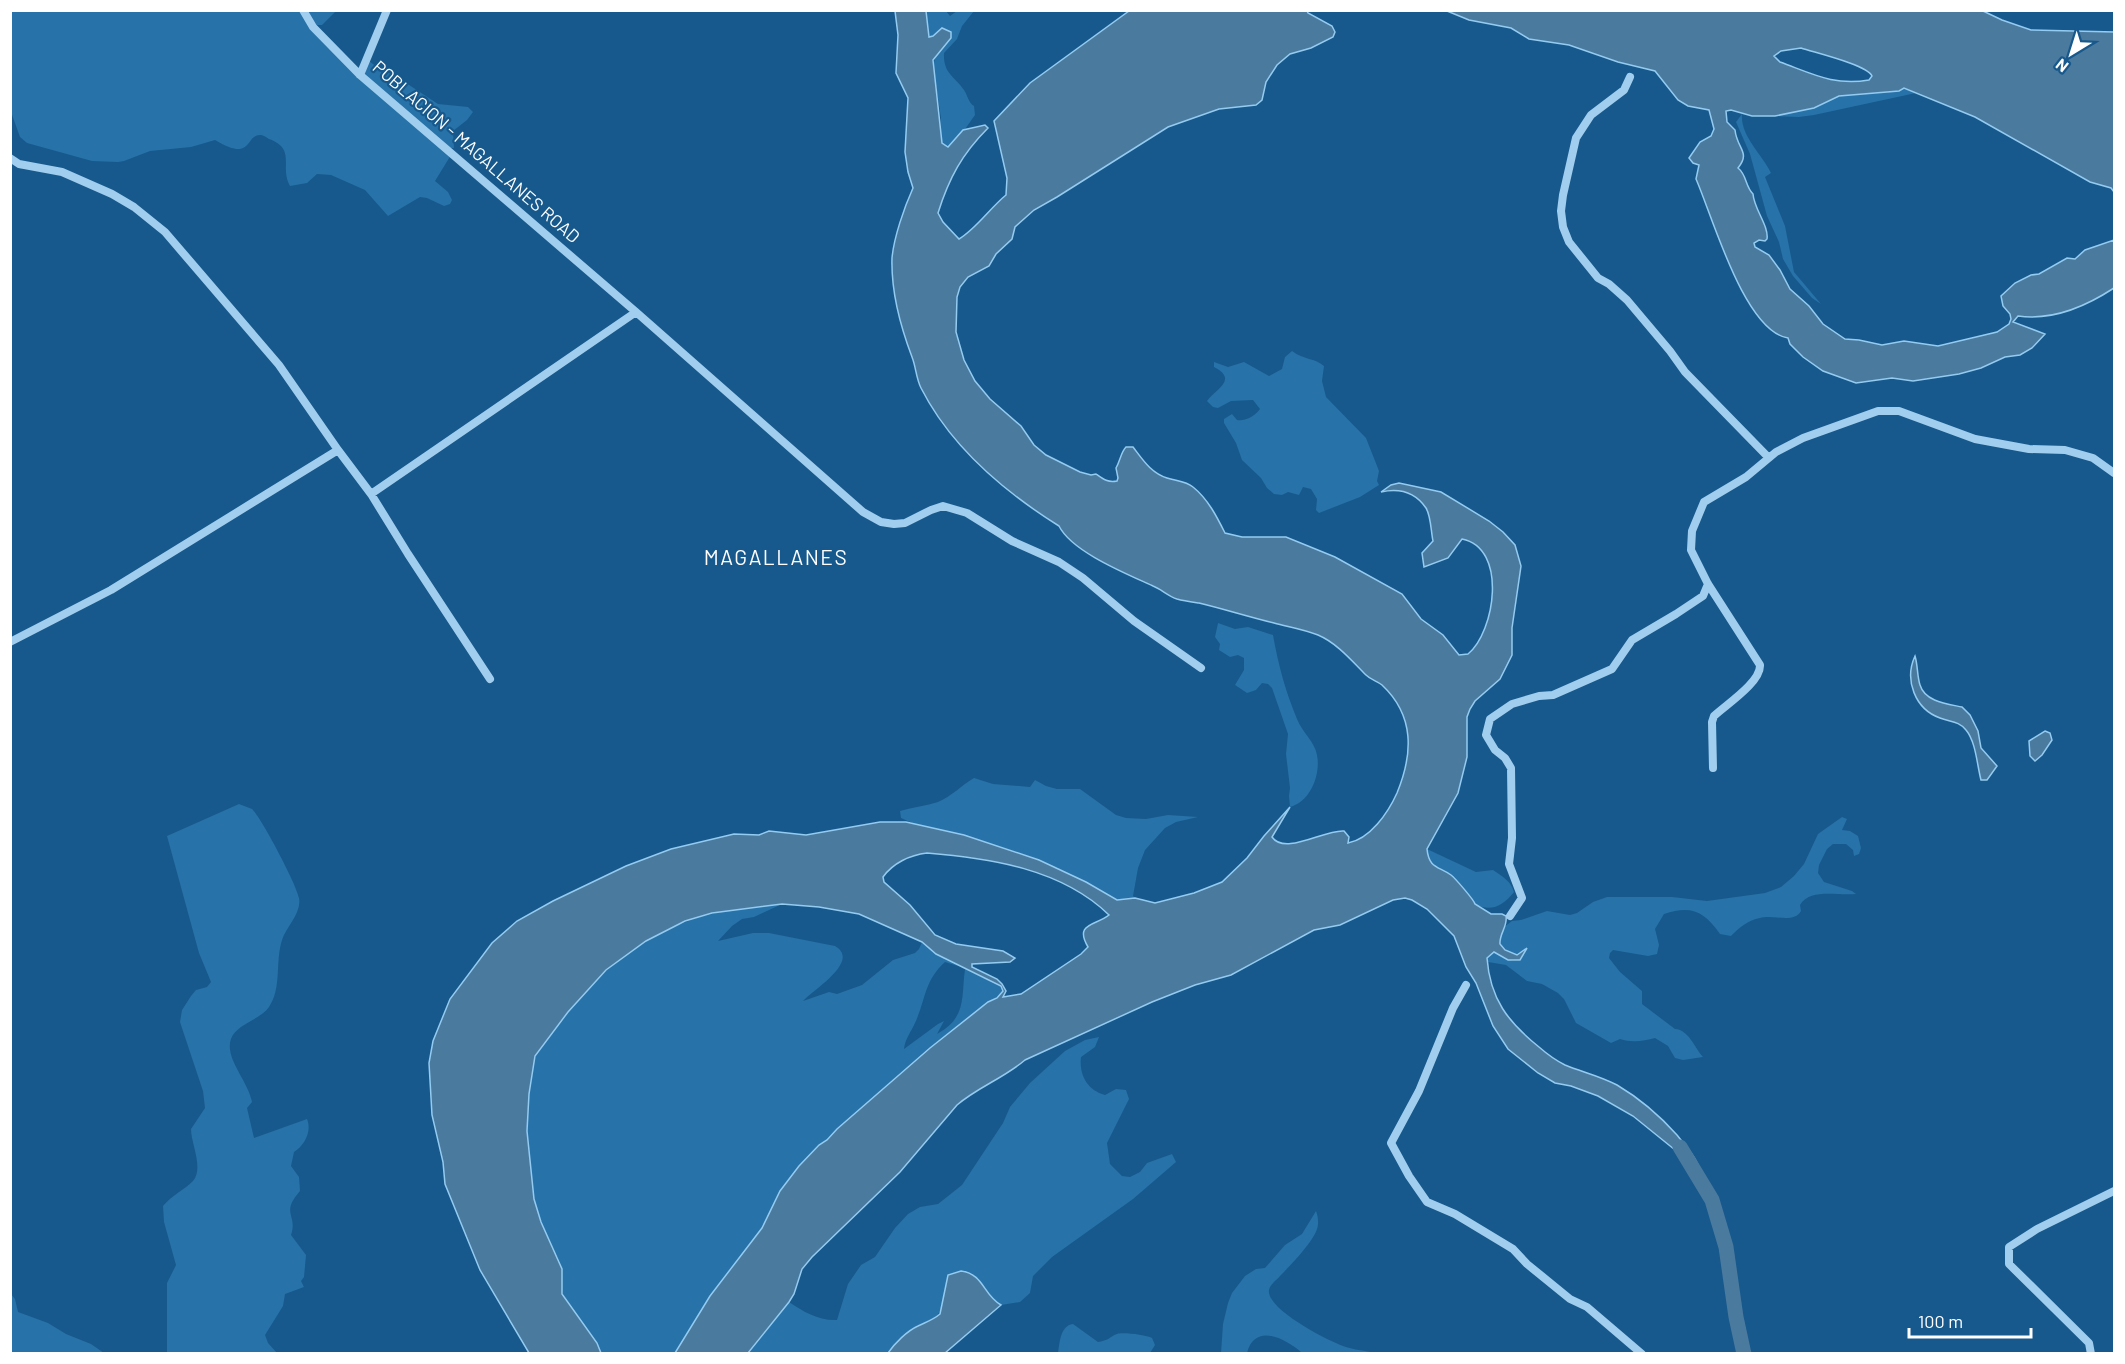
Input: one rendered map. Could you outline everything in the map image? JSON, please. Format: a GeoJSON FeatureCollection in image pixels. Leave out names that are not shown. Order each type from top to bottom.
{"type":"FeatureCollection","features":[{"type":"Feature","properties":{"kind":"street","name":"POBLACION - MAGALLANES ROAD"},"geometry":{"type":"LineString","coordinates":[[303,10],[313,27],[360,75],[636,312],[863,512],[881,522],[894,524],[905,523],[943,506],[967,513],[1012,541],[1059,562],[1083,578],[1134,621],[1201,668]]}},
{"type":"Feature","properties":{"kind":"street"},"geometry":{"type":"LineString","coordinates":[[360,75],[387,10]]}},
{"type":"Feature","properties":{"kind":"street"},"geometry":{"type":"LineString","coordinates":[[1630,77],[1624,90],[1591,115],[1576,138],[1561,211],[1565,233],[1569,242],[1598,278],[1609,284],[1627,300],[1685,372],[1769,458]]}},
{"type":"Feature","properties":{"kind":"street"},"geometry":{"type":"LineString","coordinates":[[10,158],[19,164],[62,172],[112,194],[134,207],[165,232],[279,365],[371,494],[490,679]]}},
{"type":"Feature","properties":{"kind":"street"},"geometry":{"type":"LineString","coordinates":[[371,494],[636,312]]}},
{"type":"Feature","properties":{"kind":"street"},"geometry":{"type":"LineString","coordinates":[[1713,768],[1712,722],[1714,716],[1755,679],[1761,671],[1761,665],[1708,584],[1691,550],[1692,531],[1704,502],[1746,477],[1776,452],[1803,438],[1878,411],[1899,411],[1975,439],[2029,449],[2065,450],[2093,458],[2115,472]]}},
{"type":"Feature","properties":{"kind":"street"},"geometry":{"type":"LineString","coordinates":[[10,642],[111,590],[338,450]]}},
{"type":"Feature","properties":{"kind":"street"},"geometry":{"type":"LineString","coordinates":[[1510,916],[1522,898],[1509,864],[1512,838],[1511,768],[1505,758],[1495,750],[1486,735],[1490,719],[1512,704],[1539,696],[1553,695],[1612,669],[1632,640],[1703,596],[1708,584]]}},
{"type":"Feature","properties":{"kind":"street"},"geometry":{"type":"LineString","coordinates":[[1466,984],[1453,1008],[1419,1090],[1391,1143],[1409,1176],[1427,1202],[1455,1214],[1513,1249],[1527,1264],[1570,1299],[1587,1307],[1642,1353]]}},
{"type":"Feature","properties":{"kind":"street"},"geometry":{"type":"LineString","coordinates":[[2091,1353],[2089,1343],[2009,1264],[2009,1247],[2037,1229],[2115,1191]]}},
{"type":"Feature","properties":{"kind":"shaded area"},"geometry":{"type":"Polygon","coordinates":[[[11,10],[303,11],[362,77],[369,61],[438,104],[468,107],[473,112],[453,131],[454,148],[448,148],[451,155],[435,181],[448,192],[452,200],[450,204],[444,206],[420,197],[388,216],[365,190],[331,175],[317,174],[307,183],[290,186],[283,148],[261,135],[255,136],[242,149],[227,146],[215,140],[191,147],[150,151],[118,162],[92,161],[27,143],[20,137],[11,112],[11,10]]]}},
{"type":"Feature","properties":{"kind":"shaded area"},"geometry":{"type":"Polygon","coordinates":[[[306,11],[336,11],[322,25],[314,25],[306,11]]]}},
{"type":"Feature","properties":{"kind":"shaded area"},"geometry":{"type":"Polygon","coordinates":[[[895,11],[926,11],[929,37],[942,28],[951,32],[951,38],[933,60],[942,143],[948,147],[963,130],[985,125],[988,128],[957,167],[938,213],[959,239],[1006,195],[1007,178],[994,121],[1030,83],[1129,11],[1307,11],[1332,26],[1335,32],[1333,37],[1311,48],[1290,54],[1277,65],[1266,82],[1262,100],[1256,105],[1219,109],[1168,127],[1034,210],[1015,227],[1012,239],[996,254],[989,266],[968,277],[960,287],[957,297],[956,332],[964,360],[975,381],[990,399],[1021,426],[1034,445],[1046,455],[1080,472],[1096,474],[1106,480],[1117,481],[1116,468],[1123,451],[1126,447],[1133,447],[1156,473],[1193,487],[1212,509],[1225,533],[1242,537],[1286,537],[1335,557],[1402,594],[1421,619],[1443,635],[1459,655],[1468,654],[1485,628],[1492,592],[1491,574],[1486,558],[1477,546],[1462,539],[1448,558],[1424,567],[1422,553],[1433,541],[1428,511],[1412,495],[1400,491],[1381,492],[1399,483],[1441,492],[1489,521],[1515,545],[1521,566],[1512,628],[1512,655],[1500,679],[1475,701],[1470,709],[1467,717],[1467,757],[1458,793],[1427,849],[1428,855],[1432,864],[1453,877],[1475,904],[1491,914],[1506,916],[1500,940],[1505,950],[1517,955],[1527,948],[1520,960],[1508,960],[1494,952],[1487,958],[1492,986],[1510,1019],[1528,1038],[1554,1059],[1617,1085],[1649,1108],[1689,1150],[1696,1160],[1702,1178],[1680,1154],[1633,1116],[1598,1096],[1555,1083],[1538,1073],[1508,1049],[1493,1026],[1454,936],[1427,909],[1412,900],[1405,898],[1393,900],[1340,925],[1314,930],[1231,975],[1195,985],[1152,1002],[1025,1060],[957,1105],[900,1172],[812,1257],[802,1269],[789,1302],[748,1353],[675,1353],[710,1296],[762,1228],[780,1191],[799,1166],[819,1145],[930,1048],[988,1002],[997,998],[1003,991],[1001,986],[936,954],[922,942],[859,914],[782,904],[712,913],[685,921],[646,941],[606,970],[568,1012],[535,1056],[529,1094],[527,1131],[534,1199],[541,1222],[562,1269],[562,1294],[597,1343],[601,1353],[529,1353],[480,1270],[445,1184],[443,1162],[432,1115],[429,1063],[433,1041],[450,999],[492,943],[517,921],[626,866],[671,849],[734,834],[759,835],[769,831],[806,835],[880,822],[906,822],[964,835],[1039,860],[1086,882],[1117,900],[1135,898],[1155,903],[1194,893],[1222,882],[1247,858],[1290,807],[1272,837],[1278,842],[1295,843],[1336,831],[1344,831],[1349,837],[1348,843],[1356,841],[1371,831],[1383,817],[1397,793],[1406,764],[1408,736],[1401,709],[1382,685],[1368,677],[1338,647],[1325,638],[1307,631],[1177,599],[1101,561],[1076,545],[1059,526],[999,483],[947,430],[918,380],[893,283],[892,258],[895,241],[913,188],[905,152],[908,98],[896,73],[898,35],[895,11]],[[927,853],[908,858],[897,864],[883,877],[884,882],[910,905],[935,935],[956,944],[1003,951],[1015,958],[1010,962],[972,964],[972,967],[997,979],[1002,984],[1006,991],[1003,997],[1021,994],[1081,954],[1088,947],[1083,933],[1085,929],[1109,915],[1090,899],[1047,876],[975,858],[927,853]]]}},
{"type":"Feature","properties":{"kind":"shaded area"},"geometry":{"type":"Polygon","coordinates":[[[926,11],[946,11],[950,16],[957,11],[974,11],[962,26],[957,39],[944,53],[945,66],[961,85],[970,103],[974,106],[975,115],[958,139],[947,147],[942,143],[940,136],[941,118],[933,66],[936,55],[951,38],[928,37],[926,11]]]}},
{"type":"Feature","properties":{"kind":"shaded area"},"geometry":{"type":"Polygon","coordinates":[[[1447,11],[1983,11],[2031,30],[2114,32],[2114,192],[2111,188],[2090,182],[1975,117],[1904,88],[1899,91],[1839,96],[1814,108],[1775,116],[1752,116],[1731,110],[1726,111],[1727,122],[1735,130],[1743,154],[1742,163],[1738,168],[1753,194],[1767,234],[1765,241],[1759,240],[1754,243],[1755,247],[1769,255],[1790,289],[1809,306],[1823,324],[1845,339],[1882,345],[1904,341],[1938,346],[1997,332],[2009,324],[2011,319],[2003,306],[2001,296],[2015,283],[2031,275],[2039,274],[2067,258],[2075,259],[2085,250],[2114,240],[2114,288],[2068,311],[2044,316],[2018,316],[2013,322],[2045,334],[2032,348],[2020,355],[2005,357],[1981,368],[1913,381],[1892,378],[1856,383],[1823,371],[1803,357],[1790,344],[1788,338],[1772,331],[1757,315],[1732,269],[1696,179],[1699,165],[1693,163],[1689,158],[1700,142],[1711,136],[1714,129],[1709,110],[1688,106],[1678,100],[1655,71],[1618,62],[1569,45],[1529,39],[1511,28],[1469,20],[1447,11]],[[1801,48],[1781,51],[1774,56],[1780,62],[1813,75],[1834,80],[1869,80],[1872,76],[1851,64],[1801,48]]]}},
{"type":"Feature","properties":{"kind":"shaded area"},"geometry":{"type":"Polygon","coordinates":[[[1904,88],[1916,93],[1814,115],[1775,116],[1814,108],[1839,96],[1899,91],[1904,88]]]}},
{"type":"Feature","properties":{"kind":"shaded area"},"geometry":{"type":"Polygon","coordinates":[[[1742,114],[1744,130],[1771,173],[1765,177],[1785,226],[1794,272],[1821,304],[1812,298],[1793,276],[1783,259],[1779,242],[1767,216],[1750,154],[1736,122],[1742,114]]]}},
{"type":"Feature","properties":{"kind":"shaded area"},"geometry":{"type":"Polygon","coordinates":[[[1292,351],[1324,366],[1322,381],[1326,397],[1366,438],[1379,471],[1377,481],[1379,485],[1360,497],[1319,513],[1316,510],[1317,499],[1311,489],[1303,487],[1299,495],[1288,492],[1282,495],[1274,494],[1242,460],[1224,419],[1232,414],[1237,420],[1253,416],[1260,409],[1253,400],[1231,401],[1218,408],[1213,407],[1207,401],[1225,380],[1225,376],[1214,367],[1214,362],[1228,367],[1244,362],[1269,376],[1282,369],[1285,357],[1292,351]]]}},
{"type":"Feature","properties":{"kind":"shaded area"},"geometry":{"type":"Polygon","coordinates":[[[1218,623],[1235,629],[1248,627],[1273,635],[1277,657],[1293,709],[1299,724],[1314,746],[1318,763],[1315,779],[1308,794],[1303,800],[1290,807],[1286,754],[1288,734],[1272,688],[1262,683],[1256,690],[1247,693],[1235,685],[1244,670],[1244,658],[1238,655],[1230,657],[1219,650],[1220,644],[1215,637],[1218,623]]]}},
{"type":"Feature","properties":{"kind":"shaded area"},"geometry":{"type":"Polygon","coordinates":[[[1915,656],[1923,691],[1932,699],[1962,707],[1970,715],[1978,731],[1981,748],[1997,766],[1987,780],[1981,780],[1974,747],[1966,730],[1957,723],[1931,714],[1918,701],[1911,684],[1915,656]]]}},
{"type":"Feature","properties":{"kind":"shaded area"},"geometry":{"type":"Polygon","coordinates":[[[2045,731],[2050,733],[2052,740],[2035,761],[2030,756],[2029,741],[2045,731]]]}},
{"type":"Feature","properties":{"kind":"shaded area"},"geometry":{"type":"Polygon","coordinates":[[[974,778],[993,784],[1030,787],[1035,780],[1057,789],[1080,789],[1116,815],[1126,818],[1146,819],[1168,815],[1198,817],[1176,822],[1165,828],[1145,850],[1138,868],[1133,896],[1135,898],[1117,900],[1086,882],[1039,860],[964,835],[919,826],[901,818],[900,811],[938,802],[974,778]]]}},
{"type":"Feature","properties":{"kind":"shaded area"},"geometry":{"type":"Polygon","coordinates":[[[239,804],[252,809],[263,824],[286,866],[299,898],[296,914],[282,940],[273,1000],[265,1011],[234,1034],[230,1046],[234,1062],[250,1094],[252,1102],[247,1108],[254,1138],[307,1119],[309,1128],[306,1137],[294,1152],[291,1166],[299,1177],[300,1191],[290,1209],[293,1222],[291,1235],[306,1255],[304,1277],[301,1281],[304,1287],[285,1294],[283,1306],[265,1335],[268,1343],[277,1353],[167,1353],[167,1283],[176,1265],[164,1222],[163,1206],[196,1176],[197,1163],[191,1129],[205,1108],[203,1091],[180,1022],[182,1010],[191,996],[196,990],[207,987],[211,982],[199,953],[167,836],[239,804]]]}},
{"type":"Feature","properties":{"kind":"shaded area"},"geometry":{"type":"Polygon","coordinates":[[[1842,817],[1847,819],[1842,830],[1850,831],[1858,836],[1861,848],[1859,854],[1854,856],[1853,850],[1846,844],[1833,844],[1827,849],[1819,865],[1818,873],[1824,882],[1856,894],[1810,896],[1800,905],[1801,911],[1798,915],[1788,918],[1756,919],[1731,936],[1720,934],[1708,920],[1696,912],[1674,911],[1664,914],[1655,929],[1659,945],[1657,954],[1648,956],[1613,950],[1610,953],[1609,958],[1620,972],[1642,991],[1642,1004],[1675,1029],[1684,1032],[1703,1057],[1683,1060],[1675,1058],[1668,1046],[1655,1038],[1638,1041],[1620,1039],[1611,1043],[1576,1023],[1564,999],[1558,993],[1542,984],[1527,981],[1506,965],[1488,962],[1487,956],[1495,949],[1512,961],[1520,961],[1523,955],[1513,955],[1499,944],[1504,927],[1512,921],[1547,911],[1570,915],[1607,897],[1672,897],[1707,901],[1765,893],[1781,887],[1804,864],[1818,834],[1842,817]]]}},
{"type":"Feature","properties":{"kind":"shaded area"},"geometry":{"type":"Polygon","coordinates":[[[1427,849],[1476,872],[1493,870],[1508,882],[1514,892],[1506,901],[1497,906],[1481,907],[1475,904],[1453,877],[1432,864],[1427,849]]]}},
{"type":"Feature","properties":{"kind":"shaded area"},"geometry":{"type":"Polygon","coordinates":[[[782,904],[754,917],[742,919],[718,941],[753,933],[769,933],[835,946],[842,952],[843,959],[839,967],[803,1001],[829,992],[837,994],[862,985],[893,960],[915,953],[922,942],[936,954],[958,966],[945,962],[933,976],[904,1049],[938,1024],[944,1021],[937,1034],[953,1021],[961,1006],[965,969],[1001,986],[1003,991],[903,1071],[819,1145],[799,1166],[780,1191],[762,1228],[710,1296],[675,1353],[601,1353],[563,1293],[561,1265],[533,1198],[527,1108],[528,1089],[537,1052],[587,991],[610,968],[634,949],[686,922],[715,913],[782,904]]]}},
{"type":"Feature","properties":{"kind":"shaded area"},"geometry":{"type":"Polygon","coordinates":[[[1099,1037],[1095,1047],[1081,1057],[1083,1076],[1089,1086],[1099,1093],[1105,1095],[1116,1089],[1126,1090],[1129,1099],[1107,1143],[1110,1164],[1122,1176],[1130,1177],[1140,1172],[1147,1163],[1172,1154],[1176,1162],[1133,1199],[1052,1257],[1033,1276],[1030,1293],[1020,1302],[1001,1305],[993,1301],[978,1278],[943,1303],[936,1317],[904,1335],[888,1353],[748,1354],[789,1302],[818,1317],[837,1320],[848,1284],[861,1265],[875,1257],[895,1228],[908,1214],[920,1207],[938,1204],[962,1185],[1003,1123],[1010,1107],[1030,1083],[1065,1051],[1085,1040],[1099,1037]]]}},
{"type":"Feature","properties":{"kind":"shaded area"},"geometry":{"type":"Polygon","coordinates":[[[1316,1211],[1318,1225],[1315,1234],[1301,1254],[1271,1286],[1269,1290],[1271,1298],[1277,1306],[1299,1323],[1324,1337],[1347,1347],[1374,1353],[1302,1353],[1280,1339],[1264,1336],[1257,1338],[1251,1344],[1247,1353],[1221,1353],[1223,1324],[1232,1293],[1245,1276],[1256,1269],[1265,1268],[1285,1245],[1302,1234],[1316,1211]]]}},
{"type":"Feature","properties":{"kind":"shaded area"},"geometry":{"type":"Polygon","coordinates":[[[961,1271],[979,1280],[990,1296],[1001,1305],[945,1353],[888,1353],[910,1331],[940,1314],[948,1275],[961,1271]]]}},
{"type":"Feature","properties":{"kind":"shaded area"},"geometry":{"type":"Polygon","coordinates":[[[11,1294],[15,1299],[18,1312],[48,1323],[104,1353],[11,1353],[11,1294]]]}},
{"type":"Feature","properties":{"kind":"shaded area"},"geometry":{"type":"Polygon","coordinates":[[[1073,1324],[1098,1342],[1117,1334],[1129,1334],[1152,1338],[1155,1345],[1150,1353],[1058,1353],[1063,1331],[1073,1324]]]}},
{"type":"Feature","properties":{"kind":"waterway"},"geometry":{"type":"LineString","coordinates":[[1680,1147],[1712,1200],[1726,1247],[1744,1354]]}},
{"type":"Feature","properties":{"kind":"district","name":"MAGALLANES"},"geometry":{"type":"Point","coordinates":[776,558]}}]}
